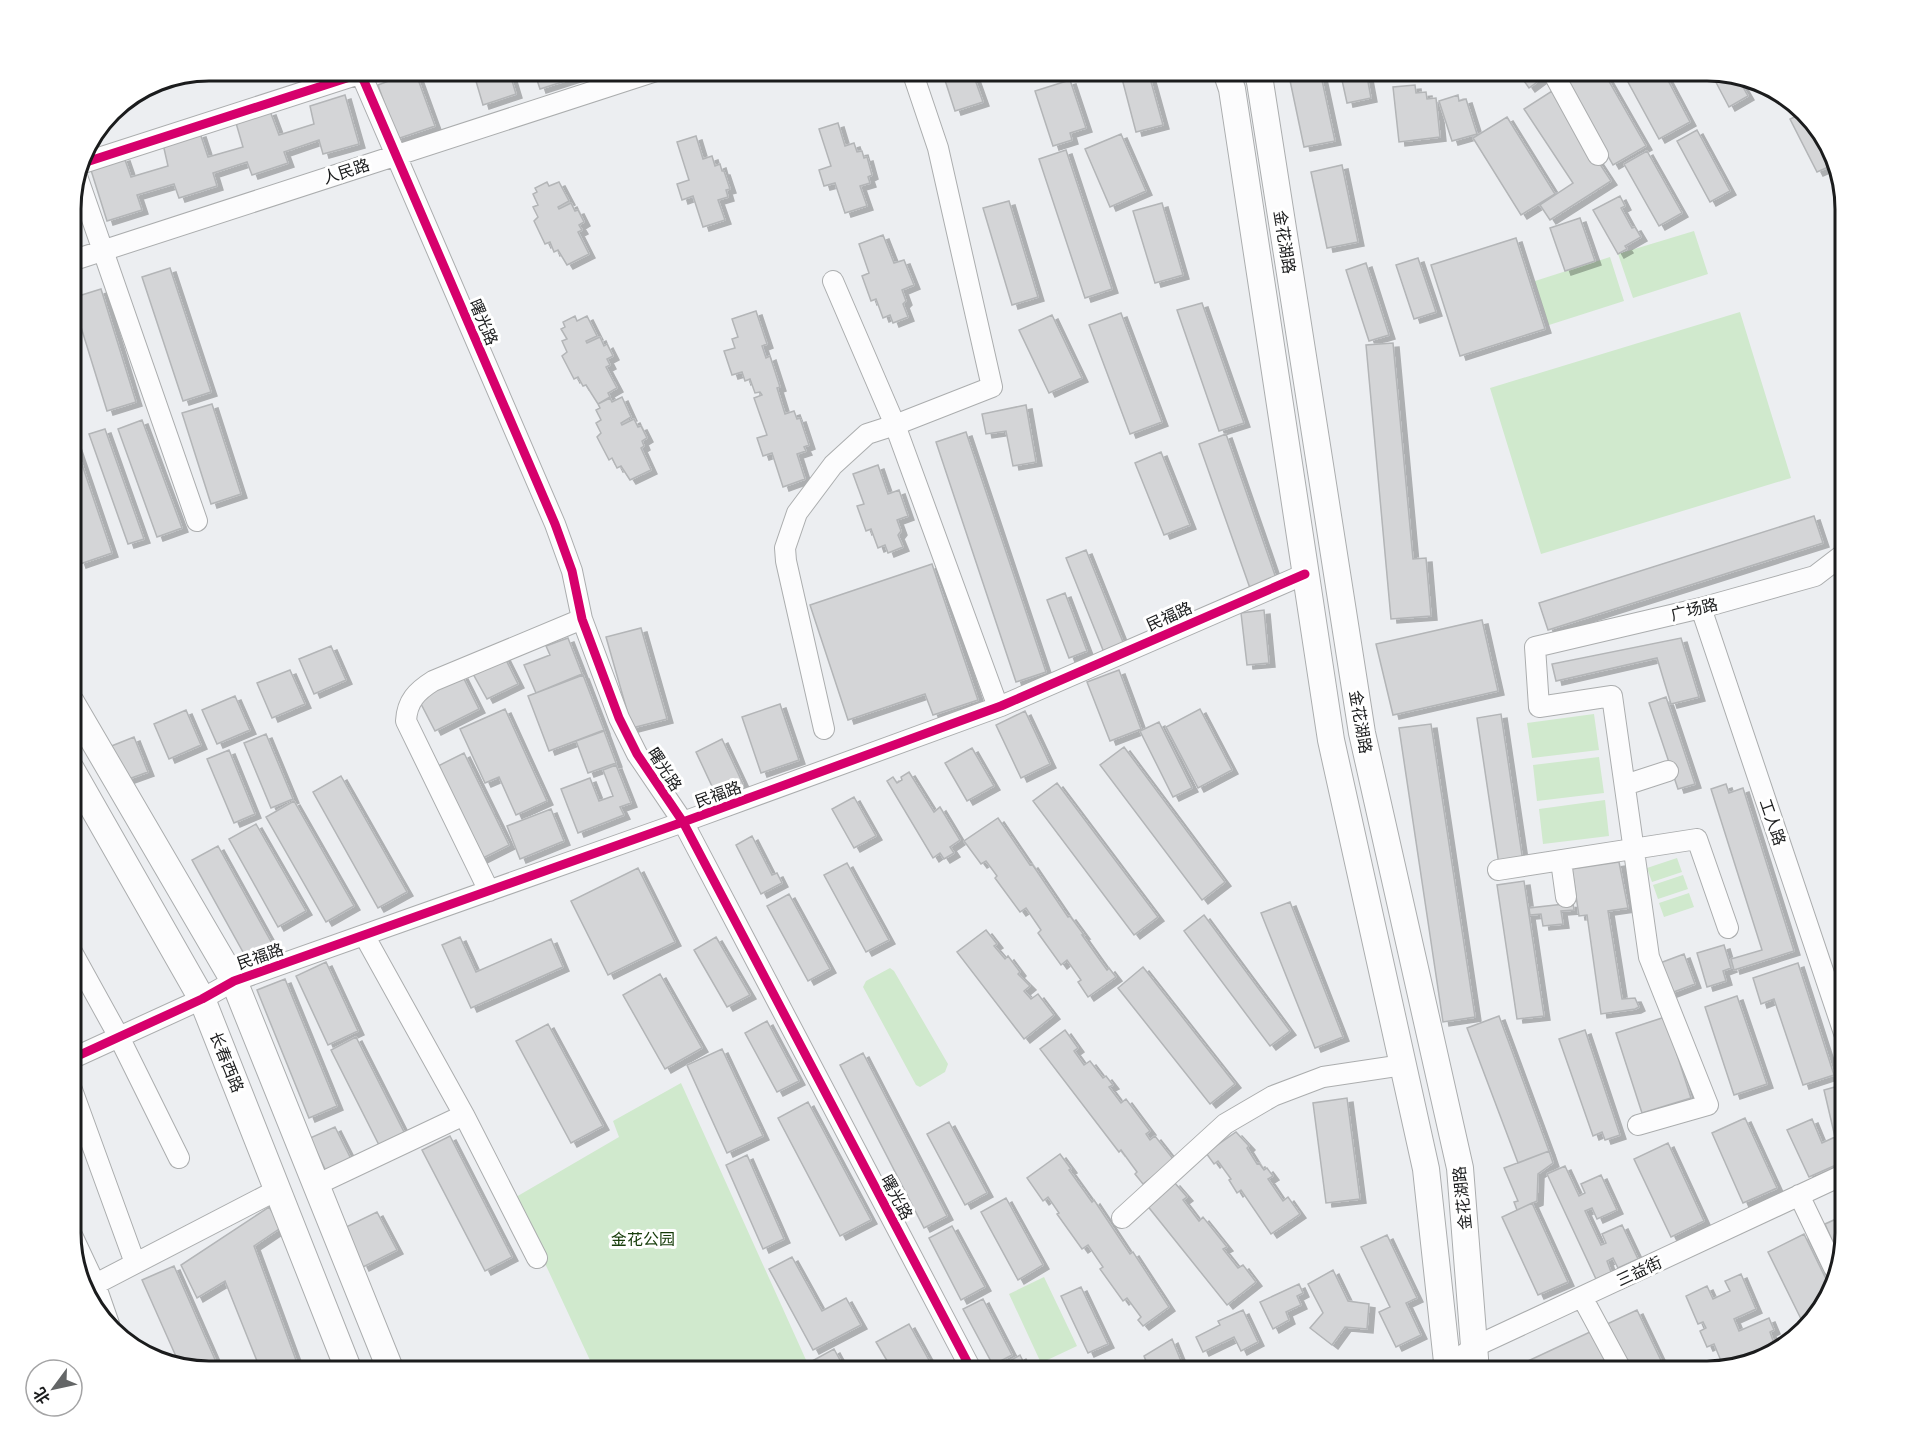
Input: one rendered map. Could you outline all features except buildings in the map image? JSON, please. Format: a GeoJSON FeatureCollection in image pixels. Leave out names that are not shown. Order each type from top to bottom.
{"type":"FeatureCollection","features":[{"type":"Feature","properties":{"kind":"main road"},"geometry":{"type":"LineString","coordinates":[[1229,81],[1331,740],[1426,1168],[1442,1361]]}},
{"type":"Feature","properties":{"kind":"main road","name":"金花湖路"},"geometry":{"type":"LineString","coordinates":[[1259,81],[1362,733],[1460,1168],[1475,1359]]}},
{"type":"Feature","properties":{"kind":"main road"},"geometry":{"type":"LineString","coordinates":[[81,719],[234,981],[387,1361]]}},
{"type":"Feature","properties":{"kind":"main road","name":"长春西路"},"geometry":{"type":"LineString","coordinates":[[81,787],[202,999],[345,1361]]}},
{"type":"Feature","properties":{"kind":"street","name":"曙光路"},"geometry":{"type":"LineString","coordinates":[[91,161],[337,81]]}},
{"type":"Feature","properties":{"kind":"street","name":"曙光路"},"geometry":{"type":"LineString","coordinates":[[363,81],[555,524],[572,571],[582,618],[604,682],[637,754],[683,822],[967,1361]]}},
{"type":"Feature","properties":{"kind":"street","name":"人民路"},"geometry":{"type":"LineString","coordinates":[[81,258],[622,81]]}},
{"type":"Feature","properties":{"kind":"street"},"geometry":{"type":"LineString","coordinates":[[824,729],[785,548],[797,513],[833,465],[867,434],[992,387],[938,148],[916,81]]}},
{"type":"Feature","properties":{"kind":"street"},"geometry":{"type":"LineString","coordinates":[[1558,81],[1598,155]]}},
{"type":"Feature","properties":{"kind":"street"},"geometry":{"type":"LineString","coordinates":[[82,191],[197,521]]}},
{"type":"Feature","properties":{"kind":"street"},"geometry":{"type":"LineString","coordinates":[[833,281],[895,425],[998,707]]}},
{"type":"Feature","properties":{"kind":"street","name":"广场路"},"geometry":{"type":"LineString","coordinates":[[1624,785],[1612,696],[1539,707],[1535,647],[1701,608],[1815,576],[1835,561]]}},
{"type":"Feature","properties":{"kind":"street","name":"民福路"},"geometry":{"type":"LineString","coordinates":[[81,1054],[202,999],[234,981],[683,822],[998,707],[1305,574]]}},
{"type":"Feature","properties":{"kind":"street","name":"工人路"},"geometry":{"type":"LineString","coordinates":[[1701,608],[1835,1006]]}},
{"type":"Feature","properties":{"kind":"street"},"geometry":{"type":"LineString","coordinates":[[489,891],[406,720],[406,707],[420,689],[433,681],[582,618]]}},
{"type":"Feature","properties":{"kind":"street"},"geometry":{"type":"LineString","coordinates":[[1638,1125],[1708,1105],[1649,957],[1624,785],[1668,771]]}},
{"type":"Feature","properties":{"kind":"street"},"geometry":{"type":"LineString","coordinates":[[1498,870],[1697,839],[1728,928]]}},
{"type":"Feature","properties":{"kind":"street"},"geometry":{"type":"LineString","coordinates":[[1561,861],[1566,897]]}},
{"type":"Feature","properties":{"kind":"street"},"geometry":{"type":"LineString","coordinates":[[364,935],[464,1115],[537,1258]]}},
{"type":"Feature","properties":{"kind":"street"},"geometry":{"type":"LineString","coordinates":[[81,968],[119,1037],[179,1158]]}},
{"type":"Feature","properties":{"kind":"street"},"geometry":{"type":"LineString","coordinates":[[1122,1218],[1225,1124],[1273,1096],[1323,1077],[1403,1065]]}},
{"type":"Feature","properties":{"kind":"street"},"geometry":{"type":"LineString","coordinates":[[81,1114],[135,1263]]}},
{"type":"Feature","properties":{"kind":"street"},"geometry":{"type":"LineString","coordinates":[[316,1185],[464,1115]]}},
{"type":"Feature","properties":{"kind":"street","name":"三益街"},"geometry":{"type":"LineString","coordinates":[[1475,1359],[1582,1297],[1835,1179]]}},
{"type":"Feature","properties":{"kind":"street"},"geometry":{"type":"LineString","coordinates":[[92,1285],[277,1190]]}},
{"type":"Feature","properties":{"kind":"street"},"geometry":{"type":"LineString","coordinates":[[1799,1195],[1832,1263]]}},
{"type":"Feature","properties":{"kind":"street"},"geometry":{"type":"LineString","coordinates":[[1582,1297],[1617,1361]]}},
{"type":"Feature","properties":{"kind":"green space"},"geometry":{"type":"Polygon","coordinates":[[[1694,231],[1708,274],[1633,298],[1618,254],[1694,231]]]}},
{"type":"Feature","properties":{"kind":"green space"},"geometry":{"type":"Polygon","coordinates":[[[1610,257],[1624,301],[1549,325],[1535,281],[1610,257]]]}},
{"type":"Feature","properties":{"kind":"green space"},"geometry":{"type":"Polygon","coordinates":[[[1740,312],[1791,478],[1541,554],[1490,388],[1740,312]]]}},
{"type":"Feature","properties":{"kind":"green space"},"geometry":{"type":"Polygon","coordinates":[[[1594,714],[1599,750],[1532,758],[1527,723],[1594,714]]]}},
{"type":"Feature","properties":{"kind":"green space"},"geometry":{"type":"Polygon","coordinates":[[[1599,757],[1604,793],[1537,801],[1533,765],[1599,757]]]}},
{"type":"Feature","properties":{"kind":"green space"},"geometry":{"type":"Polygon","coordinates":[[[1605,800],[1609,836],[1543,844],[1539,809],[1605,800]]]}},
{"type":"Feature","properties":{"kind":"green space"},"geometry":{"type":"Polygon","coordinates":[[[1677,858],[1682,872],[1652,882],[1647,868],[1677,858]]]}},
{"type":"Feature","properties":{"kind":"green space"},"geometry":{"type":"Polygon","coordinates":[[[1683,875],[1688,889],[1658,899],[1653,885],[1683,875]]]}},
{"type":"Feature","properties":{"kind":"green space"},"geometry":{"type":"Polygon","coordinates":[[[1689,893],[1694,907],[1664,917],[1659,903],[1689,893]]]}},
{"type":"Feature","properties":{"kind":"green space"},"geometry":{"type":"Polygon","coordinates":[[[890,968],[894,971],[948,1064],[945,1072],[920,1087],[916,1085],[863,987],[866,981],[890,968]]]}},
{"type":"Feature","properties":{"kind":"green space","name":"金花公园"},"geometry":{"type":"Polygon","coordinates":[[[681,1083],[806,1361],[590,1361],[516,1197],[619,1137],[613,1121],[681,1083]]]}},
{"type":"Feature","properties":{"kind":"green space"},"geometry":{"type":"Polygon","coordinates":[[[1044,1277],[1077,1346],[1045,1361],[1040,1361],[1009,1294],[1044,1277]]]}},
{"type":"Feature","properties":{"kind":"cycle path"},"geometry":{"type":"LineString","coordinates":[[91,161],[337,81]]}},
{"type":"Feature","properties":{"kind":"cycle path"},"geometry":{"type":"LineString","coordinates":[[364,81],[555,524],[572,571],[582,619],[619,718],[637,754],[683,822],[967,1361]]}},
{"type":"Feature","properties":{"kind":"cycle path"},"geometry":{"type":"LineString","coordinates":[[81,1054],[202,999],[234,981],[683,822],[1001,706],[1305,574]]}}]}
